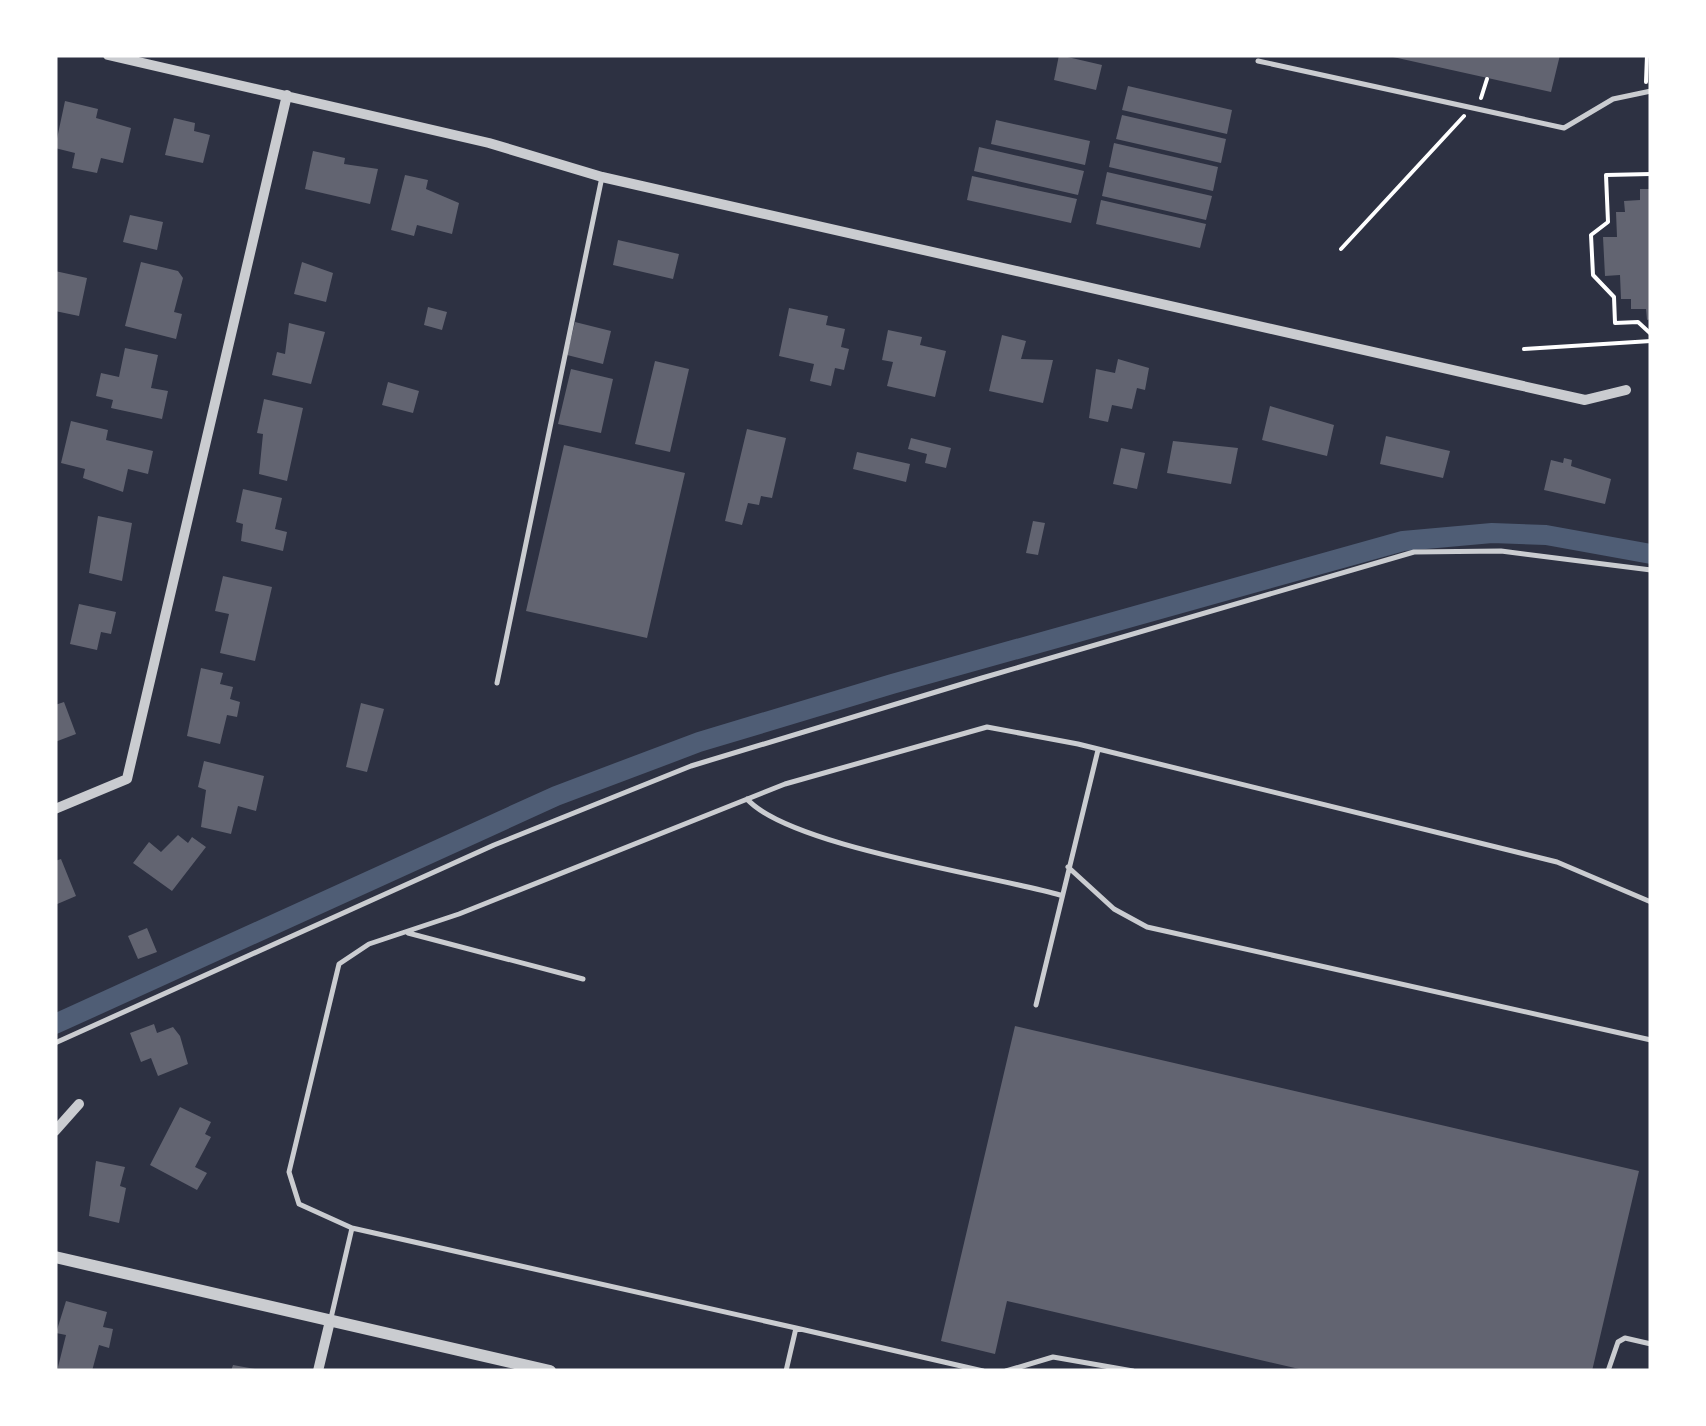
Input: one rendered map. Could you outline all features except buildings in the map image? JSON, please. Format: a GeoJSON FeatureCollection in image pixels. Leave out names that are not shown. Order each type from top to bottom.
{"type":"FeatureCollection","features":[{"type":"Feature","properties":{"kind":"street"},"geometry":{"type":"LineString","coordinates":[[108,55],[147,59],[489,143],[602,177],[1584,400],[1626,390]]}},
{"type":"Feature","properties":{"kind":"street"},"geometry":{"type":"LineString","coordinates":[[55,809],[127,779],[287,95]]}},
{"type":"Feature","properties":{"kind":"street"},"geometry":{"type":"LineString","coordinates":[[55,1131],[80,1104]]}},
{"type":"Feature","properties":{"kind":"street"},"geometry":{"type":"LineString","coordinates":[[55,1257],[550,1371]]}},
{"type":"Feature","properties":{"kind":"street"},"geometry":{"type":"LineString","coordinates":[[318,1371],[330,1321]]}},
{"type":"Feature","properties":{"kind":"lane"},"geometry":{"type":"LineString","coordinates":[[1272,64],[1274,55]]}},
{"type":"Feature","properties":{"kind":"lane"},"geometry":{"type":"LineString","coordinates":[[1258,61],[1564,128],[1613,99],[1651,91]]}},
{"type":"Feature","properties":{"kind":"lane"},"geometry":{"type":"LineString","coordinates":[[497,683],[602,177]]}},
{"type":"Feature","properties":{"kind":"lane"},"geometry":{"type":"LineString","coordinates":[[55,1043],[494,845],[691,766],[982,678],[1414,552],[1501,551],[1651,570]]}},
{"type":"Feature","properties":{"kind":"lane"},"geometry":{"type":"LineString","coordinates":[[983,1371],[352,1228],[299,1204],[289,1172],[339,964],[369,944],[747,799],[911,746],[987,728],[1098,750],[1558,862],[1651,902]]}},
{"type":"Feature","properties":{"kind":"lane"},"geometry":{"type":"LineString","coordinates":[[1036,1005],[1098,750]]}},
{"type":"Feature","properties":{"kind":"lane"},"geometry":{"type":"LineString","coordinates":[[747,799],[760,814],[814,835],[1060,895]]}},
{"type":"Feature","properties":{"kind":"lane"},"geometry":{"type":"LineString","coordinates":[[1068,867],[1114,909],[1147,926],[1651,1040]]}},
{"type":"Feature","properties":{"kind":"lane"},"geometry":{"type":"LineString","coordinates":[[405,932],[583,979]]}},
{"type":"Feature","properties":{"kind":"lane"},"geometry":{"type":"LineString","coordinates":[[330,1321],[352,1228]]}},
{"type":"Feature","properties":{"kind":"lane"},"geometry":{"type":"LineString","coordinates":[[786,1371],[796,1328]]}},
{"type":"Feature","properties":{"kind":"lane"},"geometry":{"type":"LineString","coordinates":[[1608,1371],[1618,1342],[1626,1338],[1651,1344]]}},
{"type":"Feature","properties":{"kind":"lane"},"geometry":{"type":"LineString","coordinates":[[1006,1371],[1064,1357],[1134,1371]]}},
{"type":"Feature","properties":{"kind":"path"},"geometry":{"type":"LineString","coordinates":[[1646,82],[1647,55]]}},
{"type":"Feature","properties":{"kind":"path"},"geometry":{"type":"LineString","coordinates":[[1341,250],[1482,97],[1487,80]]}},
{"type":"Feature","properties":{"kind":"path"},"geometry":{"type":"LineString","coordinates":[[1651,174],[1606,176],[1608,222],[1591,235],[1592,274],[1614,297],[1615,323],[1638,322],[1651,334]]}},
{"type":"Feature","properties":{"kind":"path"},"geometry":{"type":"LineString","coordinates":[[1524,349],[1651,342]]}},
{"type":"Feature","properties":{"kind":"waterway"},"geometry":{"type":"LineString","coordinates":[[55,1024],[556,796],[699,742],[892,684],[1403,541],[1492,533],[1546,535],[1651,554]]}}]}
